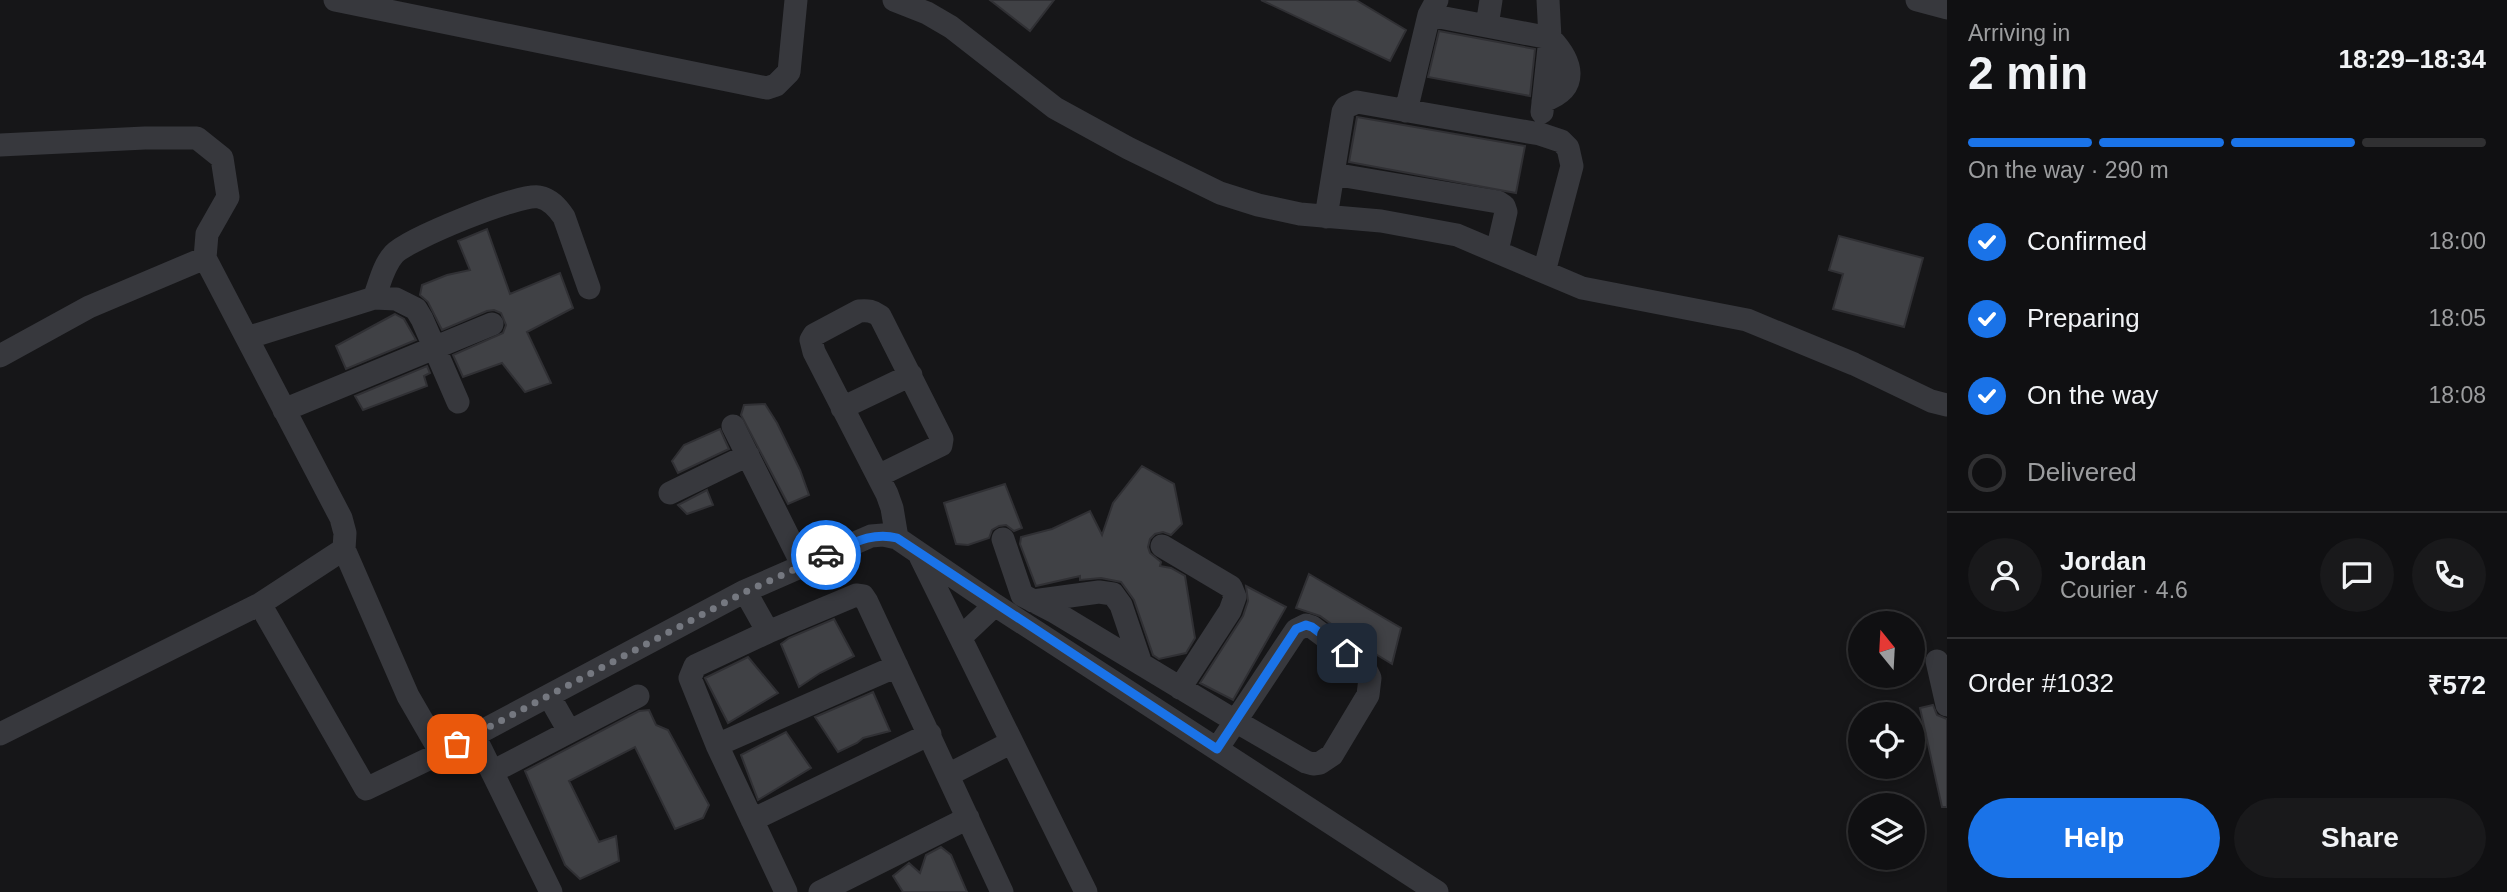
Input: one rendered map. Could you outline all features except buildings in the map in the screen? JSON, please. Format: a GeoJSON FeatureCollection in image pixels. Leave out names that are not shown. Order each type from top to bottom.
{"type":"FeatureCollection","features":[{"type":"Feature","properties":{"kind":"street"},"geometry":{"type":"LineString","coordinates":[[335,0],[767,88],[785,79],[789,72],[796,0]]}},
{"type":"Feature","properties":{"kind":"street"},"geometry":{"type":"LineString","coordinates":[[894,0],[927,13],[951,27],[1055,108],[1128,148],[1220,193],[1258,205],[1326,216],[1381,221],[1457,235],[1582,288],[1747,320],[1854,364],[1931,401],[1947,405]]}},
{"type":"Feature","properties":{"kind":"street"},"geometry":{"type":"LineString","coordinates":[[1487,26],[1491,0]]}},
{"type":"Feature","properties":{"kind":"street"},"geometry":{"type":"LineString","coordinates":[[1540,134],[1550,38],[1548,0]]}},
{"type":"Feature","properties":{"kind":"street"},"geometry":{"type":"LineString","coordinates":[[1917,0],[1947,8]]}},
{"type":"Feature","properties":{"kind":"street"},"geometry":{"type":"LineString","coordinates":[[1406,111],[1433,8],[1487,26],[1550,38]]}},
{"type":"Feature","properties":{"kind":"street"},"geometry":{"type":"LineString","coordinates":[[1326,216],[1343,112],[1346,107],[1357,102],[1540,134],[1561,141],[1568,148],[1572,166],[1544,272]]}},
{"type":"Feature","properties":{"kind":"street"},"geometry":{"type":"LineString","coordinates":[[0,145],[197,138],[222,158],[228,197],[207,234],[205,258],[341,518],[345,533],[344,549],[408,696],[441,753]]}},
{"type":"Feature","properties":{"kind":"street"},"geometry":{"type":"LineString","coordinates":[[1333,174],[1499,202],[1506,212],[1497,251]]}},
{"type":"Feature","properties":{"kind":"street"},"geometry":{"type":"LineString","coordinates":[[374,298],[387,263],[405,246],[523,197],[538,197],[557,207],[564,216],[589,288]]}},
{"type":"Feature","properties":{"kind":"street"},"geometry":{"type":"LineString","coordinates":[[0,356],[89,307],[205,258]]}},
{"type":"Feature","properties":{"kind":"street"},"geometry":{"type":"LineString","coordinates":[[247,338],[374,298],[396,299],[416,309],[458,402]]}},
{"type":"Feature","properties":{"kind":"street"},"geometry":{"type":"LineString","coordinates":[[878,476],[941,444],[941,434],[880,316],[874,311],[859,311],[814,335],[811,340],[814,352],[892,508],[897,538]]}},
{"type":"Feature","properties":{"kind":"street"},"geometry":{"type":"LineString","coordinates":[[284,410],[492,324]]}},
{"type":"Feature","properties":{"kind":"street"},"geometry":{"type":"LineString","coordinates":[[842,408],[911,375]]}},
{"type":"Feature","properties":{"kind":"street"},"geometry":{"type":"LineString","coordinates":[[733,426],[803,566]]}},
{"type":"Feature","properties":{"kind":"street"},"geometry":{"type":"LineString","coordinates":[[670,493],[748,455]]}},
{"type":"Feature","properties":{"kind":"street"},"geometry":{"type":"LineString","coordinates":[[260,604],[366,789],[474,736],[745,592],[871,536],[883,534],[897,538],[995,605],[1437,892]]}},
{"type":"Feature","properties":{"kind":"street"},"geometry":{"type":"LineString","coordinates":[[1003,539],[1022,595],[1054,611],[1180,688],[1237,722],[1306,762],[1320,764],[1332,755],[1368,695],[1368,671],[1312,627],[1300,626],[1296,629],[1237,722],[1217,749]]}},
{"type":"Feature","properties":{"kind":"street"},"geometry":{"type":"LineString","coordinates":[[1162,546],[1231,587],[1236,597],[1230,611],[1180,688]]}},
{"type":"Feature","properties":{"kind":"street"},"geometry":{"type":"LineString","coordinates":[[3,725],[260,604],[344,549]]}},
{"type":"Feature","properties":{"kind":"street"},"geometry":{"type":"LineString","coordinates":[[920,555],[1086,892]]}},
{"type":"Feature","properties":{"kind":"street"},"geometry":{"type":"LineString","coordinates":[[745,592],[768,632]]}},
{"type":"Feature","properties":{"kind":"street"},"geometry":{"type":"LineString","coordinates":[[1034,601],[1100,592],[1113,594],[1121,605],[1141,664]]}},
{"type":"Feature","properties":{"kind":"street"},"geometry":{"type":"LineString","coordinates":[[786,892],[717,745],[690,678],[691,672],[695,666],[856,595],[863,596],[1002,892]]}},
{"type":"Feature","properties":{"kind":"street"},"geometry":{"type":"LineString","coordinates":[[961,637],[995,605]]}},
{"type":"Feature","properties":{"kind":"street"},"geometry":{"type":"LineString","coordinates":[[1937,661],[1947,705]]}},
{"type":"Feature","properties":{"kind":"street"},"geometry":{"type":"LineString","coordinates":[[717,745],[897,666]]}},
{"type":"Feature","properties":{"kind":"street"},"geometry":{"type":"LineString","coordinates":[[492,772],[638,695]]}},
{"type":"Feature","properties":{"kind":"street"},"geometry":{"type":"LineString","coordinates":[[549,696],[569,731]]}},
{"type":"Feature","properties":{"kind":"street"},"geometry":{"type":"LineString","coordinates":[[752,820],[930,734]]}},
{"type":"Feature","properties":{"kind":"street"},"geometry":{"type":"LineString","coordinates":[[474,736],[551,892]]}},
{"type":"Feature","properties":{"kind":"street"},"geometry":{"type":"LineString","coordinates":[[948,775],[1012,742]]}},
{"type":"Feature","properties":{"kind":"street"},"geometry":{"type":"LineString","coordinates":[[820,892],[968,818]]}},
{"type":"Feature","properties":{"kind":"way so far"},"geometry":{"type":"LineString","coordinates":[[457,744],[745,592],[826,555]]}},
{"type":"Feature","properties":{"kind":"route"},"geometry":{"type":"LineString","coordinates":[[826,555],[871,536],[883,534],[897,538],[1217,749],[1300,626],[1312,627],[1347,653]]}}]}
